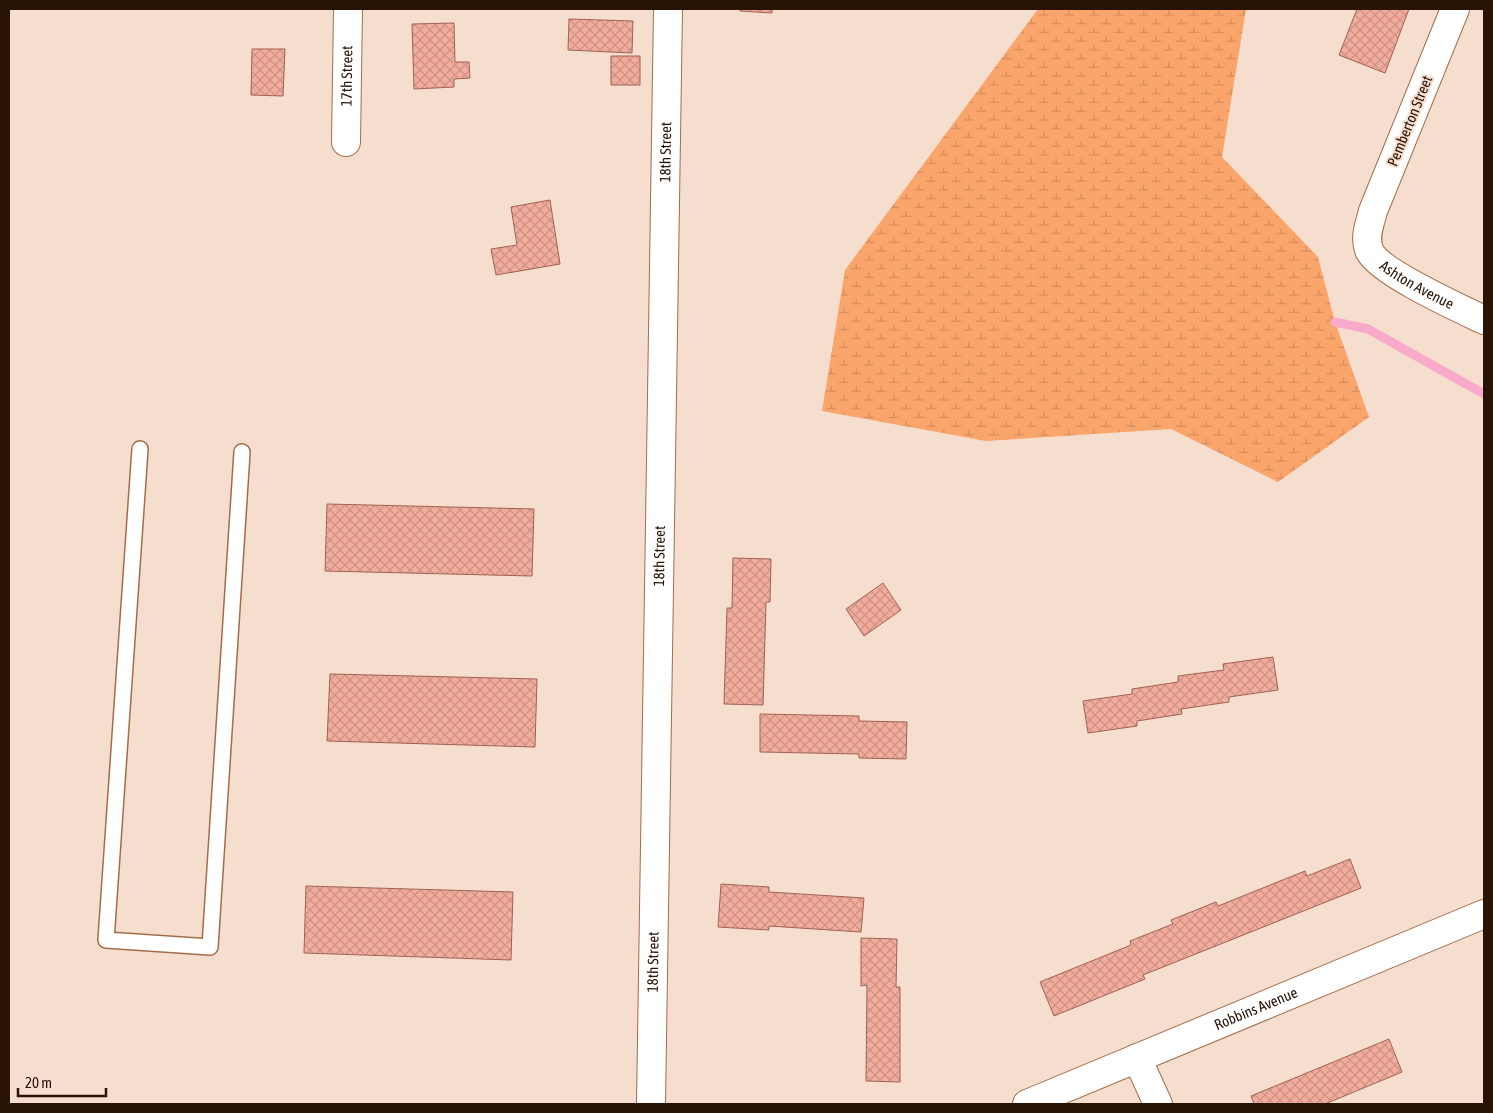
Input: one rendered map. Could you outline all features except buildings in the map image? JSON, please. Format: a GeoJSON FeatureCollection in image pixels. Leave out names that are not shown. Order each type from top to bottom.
{"type":"FeatureCollection","features":[{"type":"Feature","properties":{"kind":"street","name":"17th Street"},"geometry":{"type":"LineString","coordinates":[[346,142],[348,9]]}},
{"type":"Feature","properties":{"kind":"street","name":"18th Street"},"geometry":{"type":"LineString","coordinates":[[651,1104],[668,9]]}},
{"type":"Feature","properties":{"kind":"street","name":"Pemberton Street"},"geometry":{"type":"LineString","coordinates":[[1367,234],[1377,202],[1455,9]]}},
{"type":"Feature","properties":{"kind":"street","name":"Ashton Avenue"},"geometry":{"type":"LineString","coordinates":[[1367,234],[1369,250],[1383,266],[1410,283],[1484,320]]}},
{"type":"Feature","properties":{"kind":"street","name":"Robbins Avenue"},"geometry":{"type":"LineString","coordinates":[[1027,1104],[1484,914]]}},
{"type":"Feature","properties":{"kind":"street"},"geometry":{"type":"LineString","coordinates":[[1137,1058],[1158,1104]]}},
{"type":"Feature","properties":{"kind":"lane"},"geometry":{"type":"LineString","coordinates":[[140,449],[106,940],[210,948],[242,452]]}},
{"type":"Feature","properties":{"kind":"green space"},"geometry":{"type":"Polygon","coordinates":[[[1038,9],[1246,9],[1222,157],[1318,257],[1335,322],[1369,417],[1278,482],[1171,429],[986,441],[822,411],[845,270],[1038,9]]]}},
{"type":"Feature","properties":{"kind":"waterway"},"geometry":{"type":"LineString","coordinates":[[1335,322],[1368,329],[1484,394]]}}]}
